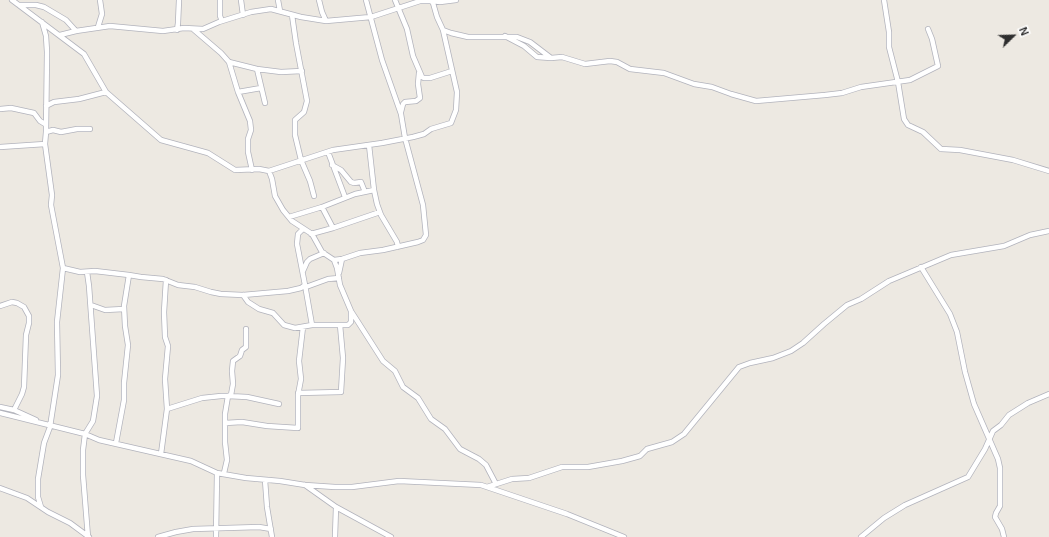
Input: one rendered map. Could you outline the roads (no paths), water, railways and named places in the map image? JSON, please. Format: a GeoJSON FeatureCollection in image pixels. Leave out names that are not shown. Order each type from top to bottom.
{"type":"FeatureCollection","features":[{"type":"Feature","properties":{"kind":"street"},"geometry":{"type":"LineString","coordinates":[[12,0],[86,56],[96,77],[106,92],[161,140],[208,153],[235,170],[265,169],[269,171],[300,160],[352,146],[369,145],[424,134],[431,129],[452,122],[456,110],[457,98],[443,30],[431,0]]}},
{"type":"Feature","properties":{"kind":"street"},"geometry":{"type":"LineString","coordinates":[[98,27],[102,14],[100,0]]}},
{"type":"Feature","properties":{"kind":"street"},"geometry":{"type":"LineString","coordinates":[[177,30],[179,0]]}},
{"type":"Feature","properties":{"kind":"street"},"geometry":{"type":"LineString","coordinates":[[220,0],[220,16],[222,21]]}},
{"type":"Feature","properties":{"kind":"street"},"geometry":{"type":"LineString","coordinates":[[241,0],[243,15]]}},
{"type":"Feature","properties":{"kind":"street"},"geometry":{"type":"LineString","coordinates":[[278,0],[280,11]]}},
{"type":"Feature","properties":{"kind":"street"},"geometry":{"type":"LineString","coordinates":[[319,0],[326,21]]}},
{"type":"Feature","properties":{"kind":"street"},"geometry":{"type":"LineString","coordinates":[[334,260],[360,253],[418,242],[423,240],[426,235],[423,205],[405,138],[401,114],[382,60],[366,0]]}},
{"type":"Feature","properties":{"kind":"street"},"geometry":{"type":"LineString","coordinates":[[395,0],[409,37],[412,56],[419,73],[426,78],[452,71]]}},
{"type":"Feature","properties":{"kind":"street"},"geometry":{"type":"LineString","coordinates":[[60,35],[98,27],[116,26],[163,31],[184,28],[207,28],[222,21],[257,11],[271,9],[292,16],[326,21],[371,17],[420,1],[431,0],[435,2],[456,0]]}},
{"type":"Feature","properties":{"kind":"street"},"geometry":{"type":"LineString","coordinates":[[884,0],[889,32],[889,47],[898,82],[904,120],[908,125],[923,132],[942,149],[960,150],[1013,160],[1049,171]]}},
{"type":"Feature","properties":{"kind":"street"},"geometry":{"type":"LineString","coordinates":[[19,5],[36,5],[44,7],[66,20],[76,31]]}},
{"type":"Feature","properties":{"kind":"street"},"geometry":{"type":"LineString","coordinates":[[292,16],[307,101],[304,112],[295,118],[295,135],[300,160],[310,181],[314,196]]}},
{"type":"Feature","properties":{"kind":"street"},"geometry":{"type":"LineString","coordinates":[[40,507],[38,497],[38,473],[58,375],[56,322],[63,268],[53,219],[51,205],[52,195],[45,144],[47,52],[46,36],[42,22]]}},
{"type":"Feature","properties":{"kind":"street"},"geometry":{"type":"LineString","coordinates":[[193,29],[221,52],[229,62],[238,92],[251,126],[248,146],[252,170]]}},
{"type":"Feature","properties":{"kind":"street"},"geometry":{"type":"LineString","coordinates":[[505,36],[524,46],[537,57],[562,57],[585,64],[610,61],[617,62],[630,69],[664,73],[689,83],[712,87],[730,94],[756,101],[831,94],[861,87],[910,80],[938,66],[932,39],[928,29]]}},
{"type":"Feature","properties":{"kind":"street"},"geometry":{"type":"LineString","coordinates":[[443,30],[468,37],[517,37],[526,40],[551,58]]}},
{"type":"Feature","properties":{"kind":"street"},"geometry":{"type":"LineString","coordinates":[[229,62],[257,70],[281,72],[302,71]]}},
{"type":"Feature","properties":{"kind":"street"},"geometry":{"type":"LineString","coordinates":[[257,70],[265,103]]}},
{"type":"Feature","properties":{"kind":"street"},"geometry":{"type":"LineString","coordinates":[[401,114],[403,104],[418,100],[420,98],[418,84],[419,73]]}},
{"type":"Feature","properties":{"kind":"street"},"geometry":{"type":"LineString","coordinates":[[238,92],[261,88]]}},
{"type":"Feature","properties":{"kind":"street"},"geometry":{"type":"LineString","coordinates":[[46,106],[54,102],[79,99],[106,92]]}},
{"type":"Feature","properties":{"kind":"street"},"geometry":{"type":"LineString","coordinates":[[0,109],[11,108],[34,113],[40,121],[45,124]]}},
{"type":"Feature","properties":{"kind":"street"},"geometry":{"type":"LineString","coordinates":[[46,132],[53,130],[61,132],[77,129],[90,129]]}},
{"type":"Feature","properties":{"kind":"street"},"geometry":{"type":"LineString","coordinates":[[0,147],[45,144]]}},
{"type":"Feature","properties":{"kind":"street"},"geometry":{"type":"LineString","coordinates":[[369,145],[374,190],[380,212],[398,246]]}},
{"type":"Feature","properties":{"kind":"street"},"geometry":{"type":"LineString","coordinates":[[328,152],[345,197]]}},
{"type":"Feature","properties":{"kind":"street"},"geometry":{"type":"LineString","coordinates":[[332,165],[341,170],[354,184],[362,182],[365,192]]}},
{"type":"Feature","properties":{"kind":"street"},"geometry":{"type":"LineString","coordinates":[[269,171],[278,203],[292,221],[314,236],[324,253],[334,260],[340,285],[351,310],[383,361],[395,371],[403,387],[418,398],[430,419],[445,429],[460,449],[479,459],[486,465],[496,484]]}},
{"type":"Feature","properties":{"kind":"street"},"geometry":{"type":"LineString","coordinates":[[289,217],[322,207],[345,197],[374,190]]}},
{"type":"Feature","properties":{"kind":"street"},"geometry":{"type":"LineString","coordinates":[[322,207],[333,228]]}},
{"type":"Feature","properties":{"kind":"street"},"geometry":{"type":"LineString","coordinates":[[311,234],[380,212]]}},
{"type":"Feature","properties":{"kind":"street"},"geometry":{"type":"LineString","coordinates":[[303,228],[298,234],[298,252],[303,271],[312,325]]}},
{"type":"Feature","properties":{"kind":"street"},"geometry":{"type":"LineString","coordinates":[[486,487],[512,479],[520,480],[529,478],[562,467],[588,467],[622,461],[640,456],[647,449],[672,442],[684,434],[739,366],[773,358],[791,351],[803,343],[848,305],[861,299],[889,281],[951,255],[1004,246],[1030,235],[1049,231]]}},
{"type":"Feature","properties":{"kind":"street"},"geometry":{"type":"LineString","coordinates":[[303,271],[310,259],[324,253]]}},
{"type":"Feature","properties":{"kind":"street"},"geometry":{"type":"LineString","coordinates":[[339,276],[342,259]]}},
{"type":"Feature","properties":{"kind":"street"},"geometry":{"type":"LineString","coordinates":[[921,267],[950,314],[957,332],[965,372],[974,404],[996,454],[1000,468],[1000,506],[995,517],[1002,529],[1004,537]]}},
{"type":"Feature","properties":{"kind":"street"},"geometry":{"type":"LineString","coordinates":[[63,268],[73,271],[95,271],[166,280],[178,285],[195,287],[211,292],[243,295],[288,291],[339,276]]}},
{"type":"Feature","properties":{"kind":"street"},"geometry":{"type":"LineString","coordinates":[[87,272],[91,306],[97,396],[93,420],[85,434],[83,456],[88,537]]}},
{"type":"Feature","properties":{"kind":"street"},"geometry":{"type":"LineString","coordinates":[[116,443],[123,406],[128,345],[124,309],[129,275]]}},
{"type":"Feature","properties":{"kind":"street"},"geometry":{"type":"LineString","coordinates":[[161,454],[166,409],[165,379],[168,346],[165,337],[164,312],[166,280]]}},
{"type":"Feature","properties":{"kind":"street"},"geometry":{"type":"LineString","coordinates":[[243,295],[248,302],[259,309],[273,313],[284,325],[297,328],[312,325],[348,325],[350,323],[351,310]]}},
{"type":"Feature","properties":{"kind":"street"},"geometry":{"type":"LineString","coordinates":[[0,306],[12,302],[17,303],[24,307],[29,316],[29,324],[26,335],[24,387],[14,410]]}},
{"type":"Feature","properties":{"kind":"street"},"geometry":{"type":"LineString","coordinates":[[91,306],[105,310],[124,309]]}},
{"type":"Feature","properties":{"kind":"street"},"geometry":{"type":"LineString","coordinates":[[298,393],[341,392],[343,358],[340,325]]}},
{"type":"Feature","properties":{"kind":"street"},"geometry":{"type":"LineString","coordinates":[[225,423],[242,422],[267,426],[298,428],[298,393],[301,379],[300,357],[304,327]]}},
{"type":"Feature","properties":{"kind":"street"},"geometry":{"type":"LineString","coordinates":[[224,473],[227,460],[225,414],[227,398],[232,392],[233,361],[240,356],[242,350],[246,348],[246,329]]}},
{"type":"Feature","properties":{"kind":"street"},"geometry":{"type":"LineString","coordinates":[[861,537],[884,518],[905,504],[968,477],[979,460],[993,431],[1012,414],[1028,403],[1049,394]]}},
{"type":"Feature","properties":{"kind":"street"},"geometry":{"type":"LineString","coordinates":[[166,409],[201,398],[247,397],[279,404]]}},
{"type":"Feature","properties":{"kind":"street"},"geometry":{"type":"LineString","coordinates":[[0,407],[14,410],[48,426]]}},
{"type":"Feature","properties":{"kind":"street"},"geometry":{"type":"LineString","coordinates":[[0,413],[85,434],[99,440],[191,461],[217,473],[246,478],[280,481],[305,486],[345,487],[417,481],[478,485],[567,514],[624,537]]}},
{"type":"Feature","properties":{"kind":"street"},"geometry":{"type":"LineString","coordinates":[[216,537],[217,473]]}},
{"type":"Feature","properties":{"kind":"street"},"geometry":{"type":"LineString","coordinates":[[265,480],[266,507],[272,537]]}},
{"type":"Feature","properties":{"kind":"street"},"geometry":{"type":"LineString","coordinates":[[305,486],[336,507],[391,537]]}},
{"type":"Feature","properties":{"kind":"street"},"geometry":{"type":"LineString","coordinates":[[1,489],[25,497],[51,514],[70,523],[88,537]]}},
{"type":"Feature","properties":{"kind":"street"},"geometry":{"type":"LineString","coordinates":[[335,537],[336,507]]}},
{"type":"Feature","properties":{"kind":"street"},"geometry":{"type":"LineString","coordinates":[[158,537],[181,531],[259,527],[271,529]]}}]}
